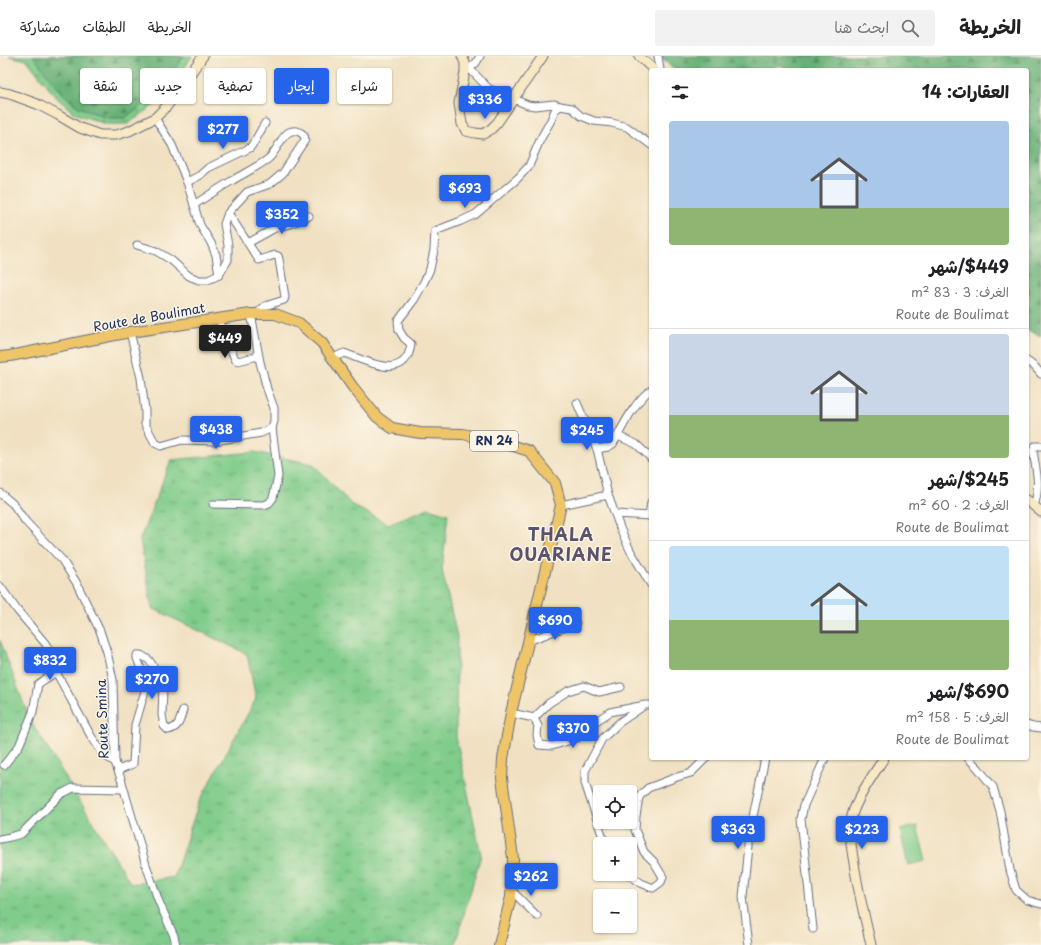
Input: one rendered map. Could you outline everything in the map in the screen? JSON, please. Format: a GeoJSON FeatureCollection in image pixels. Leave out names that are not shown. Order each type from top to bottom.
{"type":"FeatureCollection","features":[{"type":"Feature","properties":{"kind":"main road"},"geometry":{"type":"LineString","coordinates":[[0,92],[38,104],[80,128],[100,135],[116,135],[129,131],[155,117],[167,106],[203,56]]}},
{"type":"Feature","properties":{"kind":"main road"},"geometry":{"type":"LineString","coordinates":[[462,56],[467,70],[459,103],[462,124],[466,131],[475,134],[483,134],[497,123],[543,56]]}},
{"type":"Feature","properties":{"kind":"main road"},"geometry":{"type":"LineString","coordinates":[[639,56],[652,68]]}},
{"type":"Feature","properties":{"kind":"main road","name":"Route de Boulimat"},"geometry":{"type":"LineString","coordinates":[[0,357],[130,332],[218,318],[254,314],[275,314],[299,323],[322,343],[352,386],[377,417],[392,428],[420,433],[463,434],[501,442],[529,451],[556,483],[561,505],[511,713],[503,759],[502,778],[513,858],[512,898],[499,945]]}},
{"type":"Feature","properties":{"kind":"main road"},"geometry":{"type":"LineString","coordinates":[[871,945],[857,882],[850,831],[853,813],[860,796],[883,760]]}},
{"type":"Feature","properties":{"kind":"street"},"geometry":{"type":"LineString","coordinates":[[480,56],[476,63],[467,70],[489,89],[528,105],[535,106],[554,104],[572,108],[581,116],[594,121],[612,123],[627,127],[649,144]]}},
{"type":"Feature","properties":{"kind":"street"},"geometry":{"type":"LineString","coordinates":[[658,56],[660,68]]}},
{"type":"Feature","properties":{"kind":"street"},"geometry":{"type":"LineString","coordinates":[[332,358],[344,353],[363,361],[393,367],[401,364],[408,357],[411,344],[401,334],[398,321],[414,300],[430,269],[434,250],[435,231],[461,222],[476,214],[518,178],[529,166],[555,110],[560,106]]}},
{"type":"Feature","properties":{"kind":"street"},"geometry":{"type":"LineString","coordinates":[[155,117],[172,145],[187,182],[200,225],[211,243],[216,255],[219,275]]}},
{"type":"Feature","properties":{"kind":"street"},"geometry":{"type":"LineString","coordinates":[[187,182],[199,176],[208,168],[250,148],[264,123]]}},
{"type":"Feature","properties":{"kind":"street"},"geometry":{"type":"LineString","coordinates":[[137,245],[156,251],[171,260],[189,276],[199,280],[208,280],[219,275],[228,260],[228,245],[224,224],[228,213],[247,192],[270,184],[283,173],[306,140],[305,136],[301,132],[293,131],[287,133],[270,158],[217,189],[194,205]]}},
{"type":"Feature","properties":{"kind":"street"},"geometry":{"type":"LineString","coordinates":[[213,504],[264,505],[269,503],[273,498],[278,476],[272,428],[274,421],[274,408],[258,356],[254,314],[265,306],[284,300],[286,297],[279,259],[278,256],[275,255],[259,260],[228,213]]}},
{"type":"Feature","properties":{"kind":"street"},"geometry":{"type":"LineString","coordinates":[[248,243],[277,227],[290,224],[309,216]]}},
{"type":"Feature","properties":{"kind":"street"},"geometry":{"type":"LineString","coordinates":[[218,318],[235,359],[238,361],[258,356]]}},
{"type":"Feature","properties":{"kind":"street"},"geometry":{"type":"LineString","coordinates":[[130,332],[141,378],[145,424],[154,443],[160,446],[182,440],[216,441],[261,433],[272,428]]}},
{"type":"Feature","properties":{"kind":"street"},"geometry":{"type":"LineString","coordinates":[[1029,362],[1041,374]]}},
{"type":"Feature","properties":{"kind":"street"},"geometry":{"type":"LineString","coordinates":[[597,449],[608,447],[613,444],[636,405],[649,391]]}},
{"type":"Feature","properties":{"kind":"street"},"geometry":{"type":"LineString","coordinates":[[577,403],[597,449],[608,495],[620,528],[630,550],[649,582]]}},
{"type":"Feature","properties":{"kind":"street"},"geometry":{"type":"LineString","coordinates":[[618,436],[636,444],[649,456]]}},
{"type":"Feature","properties":{"kind":"street"},"geometry":{"type":"LineString","coordinates":[[1037,508],[1039,482],[1033,450],[1035,446],[1041,446]]}},
{"type":"Feature","properties":{"kind":"street","name":"Route Smina"},"geometry":{"type":"LineString","coordinates":[[0,493],[13,504],[26,522],[62,560],[76,582],[100,631],[107,652],[113,680],[114,762],[124,789],[146,866],[159,902],[174,936],[176,945]]}},
{"type":"Feature","properties":{"kind":"street"},"geometry":{"type":"LineString","coordinates":[[561,505],[608,495]]}},
{"type":"Feature","properties":{"kind":"street"},"geometry":{"type":"LineString","coordinates":[[615,514],[649,516]]}},
{"type":"Feature","properties":{"kind":"street"},"geometry":{"type":"LineString","coordinates":[[0,586],[17,610],[45,643],[53,656],[56,672],[91,736],[104,755],[114,762]]}},
{"type":"Feature","properties":{"kind":"street"},"geometry":{"type":"LineString","coordinates":[[528,641],[576,623]]}},
{"type":"Feature","properties":{"kind":"street"},"geometry":{"type":"LineString","coordinates":[[118,770],[133,764],[136,725],[145,691],[144,677],[137,655],[141,655],[149,660],[160,676],[163,688],[162,715],[164,726],[168,730],[174,729],[179,724],[183,710]]}},
{"type":"Feature","properties":{"kind":"street"},"geometry":{"type":"LineString","coordinates":[[4,765],[19,746],[33,712],[38,684],[56,672]]}},
{"type":"Feature","properties":{"kind":"street"},"geometry":{"type":"LineString","coordinates":[[534,718],[550,703],[568,691],[584,686],[599,692],[620,687]]}},
{"type":"Feature","properties":{"kind":"street"},"geometry":{"type":"LineString","coordinates":[[534,718],[538,726],[537,735],[539,744],[552,746],[576,738],[590,725],[610,712],[648,705]]}},
{"type":"Feature","properties":{"kind":"street"},"geometry":{"type":"LineString","coordinates":[[603,837],[585,783],[585,771],[602,739],[620,722],[648,705]]}},
{"type":"Feature","properties":{"kind":"street"},"geometry":{"type":"LineString","coordinates":[[511,713],[534,718]]}},
{"type":"Feature","properties":{"kind":"street"},"geometry":{"type":"LineString","coordinates":[[1029,726],[1041,728]]}},
{"type":"Feature","properties":{"kind":"street"},"geometry":{"type":"LineString","coordinates":[[637,880],[653,888],[661,882],[663,877],[654,862],[644,852],[635,830],[639,797],[648,788],[692,772],[704,760]]}},
{"type":"Feature","properties":{"kind":"street"},"geometry":{"type":"LineString","coordinates":[[749,945],[743,897],[748,836],[765,760]]}},
{"type":"Feature","properties":{"kind":"street"},"geometry":{"type":"LineString","coordinates":[[813,929],[802,819],[804,806],[824,760]]}},
{"type":"Feature","properties":{"kind":"street"},"geometry":{"type":"LineString","coordinates":[[970,760],[992,786],[1000,811],[1010,870],[1016,890],[1027,900],[1041,904]]}},
{"type":"Feature","properties":{"kind":"street"},"geometry":{"type":"LineString","coordinates":[[0,838],[21,834],[61,794],[73,788],[124,789]]}},
{"type":"Feature","properties":{"kind":"street"},"geometry":{"type":"LineString","coordinates":[[512,891],[537,916]]}},
{"type":"Feature","properties":{"kind":"green space"},"geometry":{"type":"Polygon","coordinates":[[[9,56],[192,56],[184,68],[140,68],[140,104],[155,104],[128,124],[106,124],[74,113],[56,97],[27,60],[9,56]]]}},
{"type":"Feature","properties":{"kind":"green space"},"geometry":{"type":"Polygon","coordinates":[[[33,56],[184,56],[176,68],[140,68],[140,104],[144,104],[125,118],[107,118],[78,107],[61,92],[33,56]]]}},
{"type":"Feature","properties":{"kind":"green space"},"geometry":{"type":"Polygon","coordinates":[[[659,56],[1041,56],[1041,336],[1029,331],[1029,68],[784,68],[781,65],[770,68],[673,68],[659,56]]]}},
{"type":"Feature","properties":{"kind":"green space"},"geometry":{"type":"Polygon","coordinates":[[[254,452],[313,464],[352,505],[388,524],[428,508],[448,514],[442,570],[457,637],[456,737],[481,855],[455,945],[0,945],[0,640],[29,718],[131,884],[174,877],[199,802],[256,699],[247,654],[152,608],[140,539],[171,460],[254,452]]]}},
{"type":"Feature","properties":{"kind":"green space"},"geometry":{"type":"Polygon","coordinates":[[[917,826],[926,861],[908,865],[900,830],[917,826]]]}},
{"type":"Feature","properties":{"kind":"district","name":"THALA OUARIANE"},"geometry":{"type":"Point","coordinates":[561,545]}}]}
